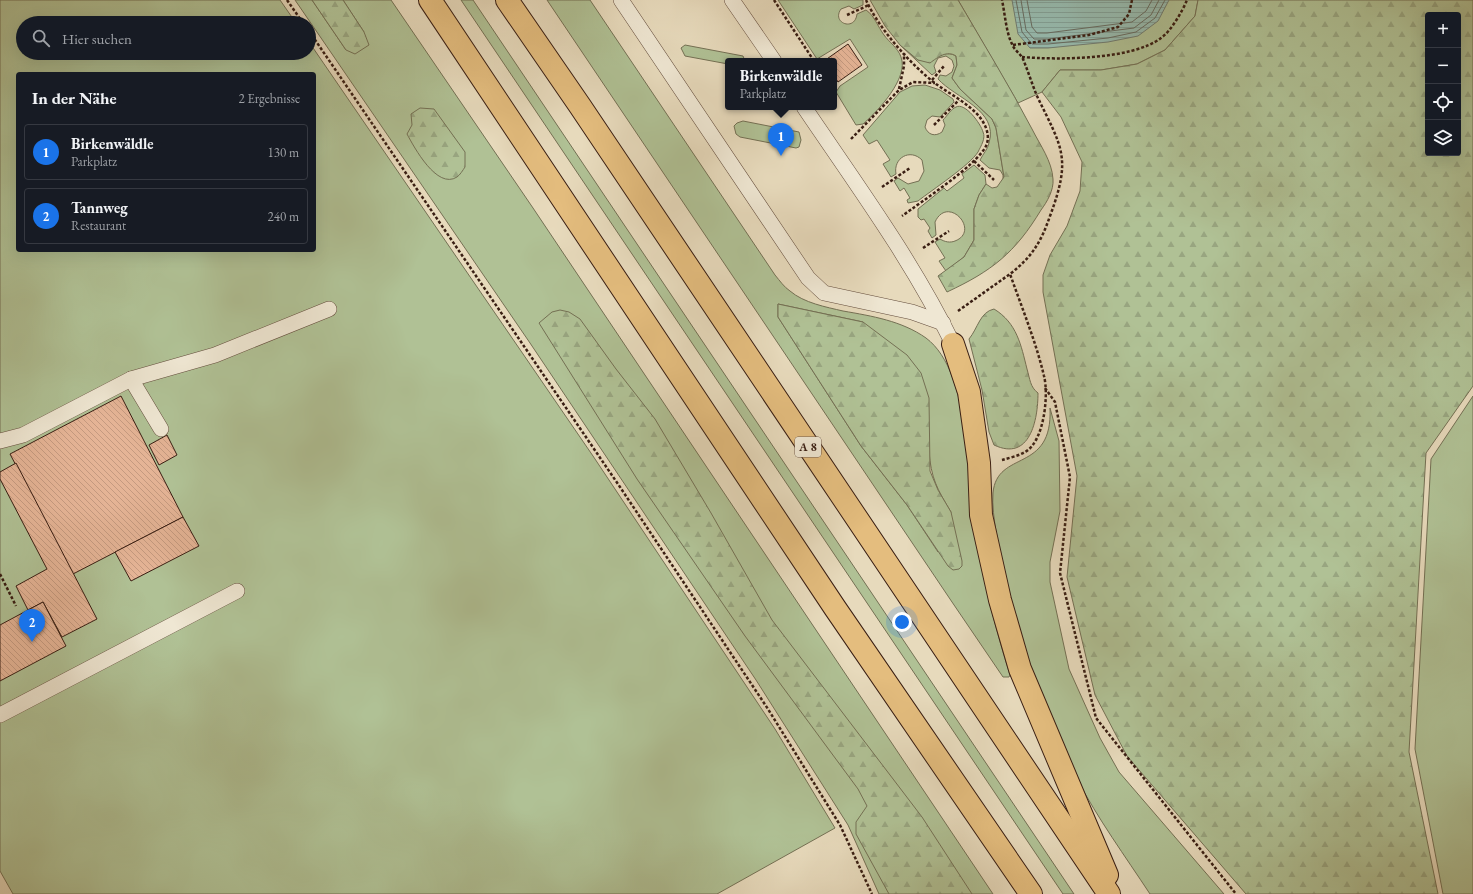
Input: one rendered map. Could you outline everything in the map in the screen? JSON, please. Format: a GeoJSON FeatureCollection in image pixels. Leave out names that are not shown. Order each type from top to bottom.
{"type":"FeatureCollection","features":[{"type":"Feature","properties":{"kind":"highway"},"geometry":{"type":"LineString","coordinates":[[430,0],[835,608],[1031,894]]}},
{"type":"Feature","properties":{"kind":"highway","name":"A 8"},"geometry":{"type":"LineString","coordinates":[[507,0],[580,106],[1109,894]]}},
{"type":"Feature","properties":{"kind":"highway"},"geometry":{"type":"LineString","coordinates":[[953,344],[970,392],[979,463],[981,516],[1000,600],[1020,669],[1115,894]]}},
{"type":"Feature","properties":{"kind":"lane"},"geometry":{"type":"LineString","coordinates":[[621,0],[808,278],[824,293],[912,312],[943,323]]}},
{"type":"Feature","properties":{"kind":"lane"},"geometry":{"type":"LineString","coordinates":[[732,0],[772,58]]}},
{"type":"Feature","properties":{"kind":"lane"},"geometry":{"type":"LineString","coordinates":[[806,110],[866,198],[929,295],[953,344]]}},
{"type":"Feature","properties":{"kind":"lane"},"geometry":{"type":"LineString","coordinates":[[0,441],[23,435],[131,379],[215,355],[329,309]]}},
{"type":"Feature","properties":{"kind":"lane"},"geometry":{"type":"LineString","coordinates":[[131,379],[161,430]]}},
{"type":"Feature","properties":{"kind":"lane"},"geometry":{"type":"LineString","coordinates":[[0,715],[237,591]]}},
{"type":"Feature","properties":{"kind":"path"},"geometry":{"type":"LineString","coordinates":[[287,0],[298,16]]}},
{"type":"Feature","properties":{"kind":"path"},"geometry":{"type":"LineString","coordinates":[[774,0],[812,58]]}},
{"type":"Feature","properties":{"kind":"path"},"geometry":{"type":"LineString","coordinates":[[866,0],[881,26],[904,53],[932,80],[978,115],[987,132],[986,146],[974,161],[885,227]]}},
{"type":"Feature","properties":{"kind":"path"},"geometry":{"type":"LineString","coordinates":[[969,303],[1026,262],[1041,240],[1056,200],[1062,177],[1063,157],[1058,138],[1036,94],[1022,57],[1012,45],[1002,0]]}},
{"type":"Feature","properties":{"kind":"path"},"geometry":{"type":"LineString","coordinates":[[1012,45],[1088,35],[1118,27],[1129,14],[1132,0]]}},
{"type":"Feature","properties":{"kind":"path"},"geometry":{"type":"LineString","coordinates":[[1022,57],[1058,59],[1113,54],[1147,46],[1162,38],[1174,23],[1186,0]]}},
{"type":"Feature","properties":{"kind":"path"},"geometry":{"type":"LineString","coordinates":[[847,15],[869,5]]}},
{"type":"Feature","properties":{"kind":"path"},"geometry":{"type":"LineString","coordinates":[[316,42],[611,474],[768,709],[840,825],[872,894]]}},
{"type":"Feature","properties":{"kind":"path"},"geometry":{"type":"LineString","coordinates":[[899,90],[903,74],[904,53]]}},
{"type":"Feature","properties":{"kind":"path"},"geometry":{"type":"LineString","coordinates":[[932,80],[944,66]]}},
{"type":"Feature","properties":{"kind":"path"},"geometry":{"type":"LineString","coordinates":[[835,152],[867,124],[899,90],[913,82],[936,83]]}},
{"type":"Feature","properties":{"kind":"path"},"geometry":{"type":"LineString","coordinates":[[934,125],[959,100]]}},
{"type":"Feature","properties":{"kind":"path"},"geometry":{"type":"LineString","coordinates":[[974,161],[994,180]]}},
{"type":"Feature","properties":{"kind":"path"},"geometry":{"type":"LineString","coordinates":[[866,198],[910,168]]}},
{"type":"Feature","properties":{"kind":"path"},"geometry":{"type":"LineString","coordinates":[[907,260],[949,231]]}},
{"type":"Feature","properties":{"kind":"path"},"geometry":{"type":"LineString","coordinates":[[1010,274],[1045,377],[1046,399],[1039,435],[1026,452],[1014,456]]}},
{"type":"Feature","properties":{"kind":"path"},"geometry":{"type":"LineString","coordinates":[[1045,388],[1055,402],[1070,477],[1060,573],[1096,718],[1236,894]]}},
{"type":"Feature","properties":{"kind":"path"},"geometry":{"type":"LineString","coordinates":[[0,574],[16,606]]}},
{"type":"Feature","properties":{"kind":"green space"},"geometry":{"type":"Polygon","coordinates":[[[0,0],[280,0],[291,16],[16,16],[16,60],[316,60],[316,52],[593,456],[775,729],[835,828],[717,894],[13,894],[0,871],[0,0]]]}},
{"type":"Feature","properties":{"kind":"green space"},"geometry":{"type":"Polygon","coordinates":[[[295,0],[312,0],[346,50],[364,32],[343,0],[391,0],[533,208],[993,894],[879,894],[848,825],[756,680],[530,343],[316,31],[316,16],[306,16],[295,0]]]}},
{"type":"Feature","properties":{"kind":"green space"},"geometry":{"type":"Polygon","coordinates":[[[312,0],[343,0],[364,32],[369,45],[355,54],[346,50],[312,0]]]}},
{"type":"Feature","properties":{"kind":"green space"},"geometry":{"type":"Polygon","coordinates":[[[461,0],[473,0],[1074,894],[1063,894],[461,0]]]}},
{"type":"Feature","properties":{"kind":"green space"},"geometry":{"type":"Polygon","coordinates":[[[547,0],[590,0],[775,275],[786,288],[802,299],[815,304],[876,317],[907,327],[926,338],[941,355],[952,377],[960,404],[969,463],[977,542],[987,592],[1010,675],[1009,677],[1003,677],[547,0]],[[778,304],[778,317],[861,446],[907,505],[938,552],[951,512],[942,497],[933,476],[929,451],[863,322],[778,304]]]}},
{"type":"Feature","properties":{"kind":"green space"},"geometry":{"type":"Polygon","coordinates":[[[778,0],[863,0],[863,5],[854,9],[849,6],[841,9],[839,18],[844,24],[852,23],[857,14],[866,10],[898,51],[901,57],[901,74],[891,94],[884,103],[863,124],[856,125],[837,94],[837,90],[840,86],[868,67],[850,39],[816,58],[778,0]]]}},
{"type":"Feature","properties":{"kind":"green space"},"geometry":{"type":"Polygon","coordinates":[[[870,0],[958,0],[1005,80],[1045,153],[1052,172],[1053,183],[1050,196],[1022,238],[990,268],[947,292],[938,276],[964,257],[974,240],[974,209],[979,195],[986,184],[992,188],[997,187],[1004,177],[996,128],[992,119],[960,89],[952,78],[957,65],[956,56],[953,54],[946,54],[930,63],[918,60],[900,45],[885,26],[870,0]]]}},
{"type":"Feature","properties":{"kind":"green space"},"geometry":{"type":"Polygon","coordinates":[[[958,0],[1198,0],[1195,16],[1165,50],[1137,64],[1101,70],[1060,70],[1042,92],[1018,103],[958,0]]]}},
{"type":"Feature","properties":{"kind":"green space"},"geometry":{"type":"Polygon","coordinates":[[[1198,0],[1473,0],[1473,386],[1426,453],[1409,752],[1438,894],[1246,894],[1127,756],[1095,695],[1067,577],[1077,476],[1043,292],[1043,275],[1050,255],[1067,226],[1080,191],[1082,162],[1061,117],[1042,92],[1060,70],[1101,70],[1137,64],[1165,50],[1195,16],[1198,0]]]}},
{"type":"Feature","properties":{"kind":"green space"},"geometry":{"type":"Polygon","coordinates":[[[685,45],[743,56],[744,58],[725,58],[725,63],[685,56],[681,48],[685,45]]]}},
{"type":"Feature","properties":{"kind":"green space"},"geometry":{"type":"Polygon","coordinates":[[[900,45],[918,60],[932,61],[940,55],[946,54],[956,56],[957,65],[952,78],[960,89],[992,119],[996,128],[1004,177],[1003,180],[1003,175],[1000,170],[989,168],[980,160],[989,143],[990,132],[988,122],[982,113],[974,106],[945,86],[938,79],[940,75],[946,76],[952,72],[954,66],[952,60],[946,56],[938,58],[934,66],[936,72],[932,75],[900,45]]]}},
{"type":"Feature","properties":{"kind":"green space"},"geometry":{"type":"Polygon","coordinates":[[[925,85],[940,90],[953,99],[954,102],[940,117],[932,116],[927,120],[925,127],[928,132],[934,135],[942,132],[945,125],[943,120],[952,109],[960,106],[976,119],[982,128],[984,137],[978,152],[967,164],[918,201],[908,203],[907,200],[910,198],[904,188],[900,191],[894,181],[898,178],[908,184],[919,181],[924,171],[922,160],[917,156],[903,156],[897,163],[896,174],[891,177],[883,164],[890,160],[877,140],[869,144],[863,135],[900,92],[912,86],[925,85]]]}},
{"type":"Feature","properties":{"kind":"green space"},"geometry":{"type":"Polygon","coordinates":[[[420,108],[434,109],[465,152],[465,167],[457,177],[449,179],[442,178],[434,173],[421,157],[407,134],[412,125],[411,114],[420,108]]]}},
{"type":"Feature","properties":{"kind":"green space"},"geometry":{"type":"Polygon","coordinates":[[[743,121],[799,132],[801,140],[799,147],[796,148],[740,137],[736,134],[734,126],[743,121]]]}},
{"type":"Feature","properties":{"kind":"green space"},"geometry":{"type":"Polygon","coordinates":[[[974,165],[985,175],[986,184],[979,195],[974,209],[974,240],[964,257],[946,271],[939,261],[945,258],[935,242],[940,239],[948,242],[955,241],[962,236],[965,230],[964,223],[960,217],[954,213],[947,212],[941,214],[935,222],[936,235],[932,238],[928,231],[930,228],[924,219],[921,220],[918,217],[918,209],[944,188],[947,191],[964,178],[962,174],[974,165]]]}},
{"type":"Feature","properties":{"kind":"green space"},"geometry":{"type":"Polygon","coordinates":[[[778,304],[863,322],[907,355],[921,373],[929,398],[930,471],[938,490],[951,512],[962,561],[962,566],[959,569],[953,570],[948,566],[907,505],[861,446],[778,317],[778,304]]]}},
{"type":"Feature","properties":{"kind":"green space"},"geometry":{"type":"Polygon","coordinates":[[[994,309],[1008,321],[1017,335],[1033,388],[1038,393],[1038,404],[1034,426],[1030,436],[1024,443],[1016,448],[1006,449],[994,445],[989,432],[982,390],[969,339],[985,313],[994,309]]]}},
{"type":"Feature","properties":{"kind":"green space"},"geometry":{"type":"Polygon","coordinates":[[[560,310],[569,312],[580,319],[655,419],[772,620],[922,817],[972,894],[889,894],[856,834],[856,822],[867,806],[858,789],[745,636],[637,479],[539,323],[552,312],[560,310]]]}},
{"type":"Feature","properties":{"kind":"green space"},"geometry":{"type":"Polygon","coordinates":[[[1473,396],[1473,894],[1443,894],[1415,749],[1431,459],[1473,396]]]}},
{"type":"Feature","properties":{"kind":"green space"},"geometry":{"type":"Polygon","coordinates":[[[1050,408],[1059,441],[1060,511],[1050,562],[1050,582],[1069,669],[1100,738],[1119,772],[1224,894],[1150,894],[1103,823],[1077,779],[1030,667],[1015,617],[1002,560],[993,513],[993,493],[997,479],[1004,470],[1024,459],[1043,443],[1049,429],[1050,408]]]}},
{"type":"Feature","properties":{"kind":"water"},"geometry":{"type":"Polygon","coordinates":[[[1012,0],[1169,0],[1158,21],[1138,36],[1108,42],[1048,48],[1030,48],[1018,34],[1012,0]]]}},
{"type":"Feature","properties":{"kind":"building"},"geometry":{"type":"Polygon","coordinates":[[[848,44],[862,65],[838,82],[837,58],[828,58],[848,44]]]}},
{"type":"Feature","properties":{"kind":"building"},"geometry":{"type":"Polygon","coordinates":[[[121,396],[183,517],[73,574],[10,454],[121,396]]]}},
{"type":"Feature","properties":{"kind":"building"},"geometry":{"type":"Polygon","coordinates":[[[167,435],[177,455],[159,465],[149,445],[167,435]]]}},
{"type":"Feature","properties":{"kind":"building"},"geometry":{"type":"Polygon","coordinates":[[[16,463],[97,619],[62,637],[43,602],[28,610],[16,586],[47,569],[0,479],[0,472],[16,463]]]}},
{"type":"Feature","properties":{"kind":"building"},"geometry":{"type":"Polygon","coordinates":[[[183,517],[199,546],[131,581],[115,552],[183,517]]]}},
{"type":"Feature","properties":{"kind":"building"},"geometry":{"type":"Polygon","coordinates":[[[43,602],[66,646],[0,681],[0,625],[43,602]]]}},
{"type":"Feature","properties":{"kind":"place","name":"Birkenwäldle"},"geometry":{"type":"Point","coordinates":[781,156]}},
{"type":"Feature","properties":{"kind":"place","name":"Tannweg"},"geometry":{"type":"Point","coordinates":[32,642]}}]}
